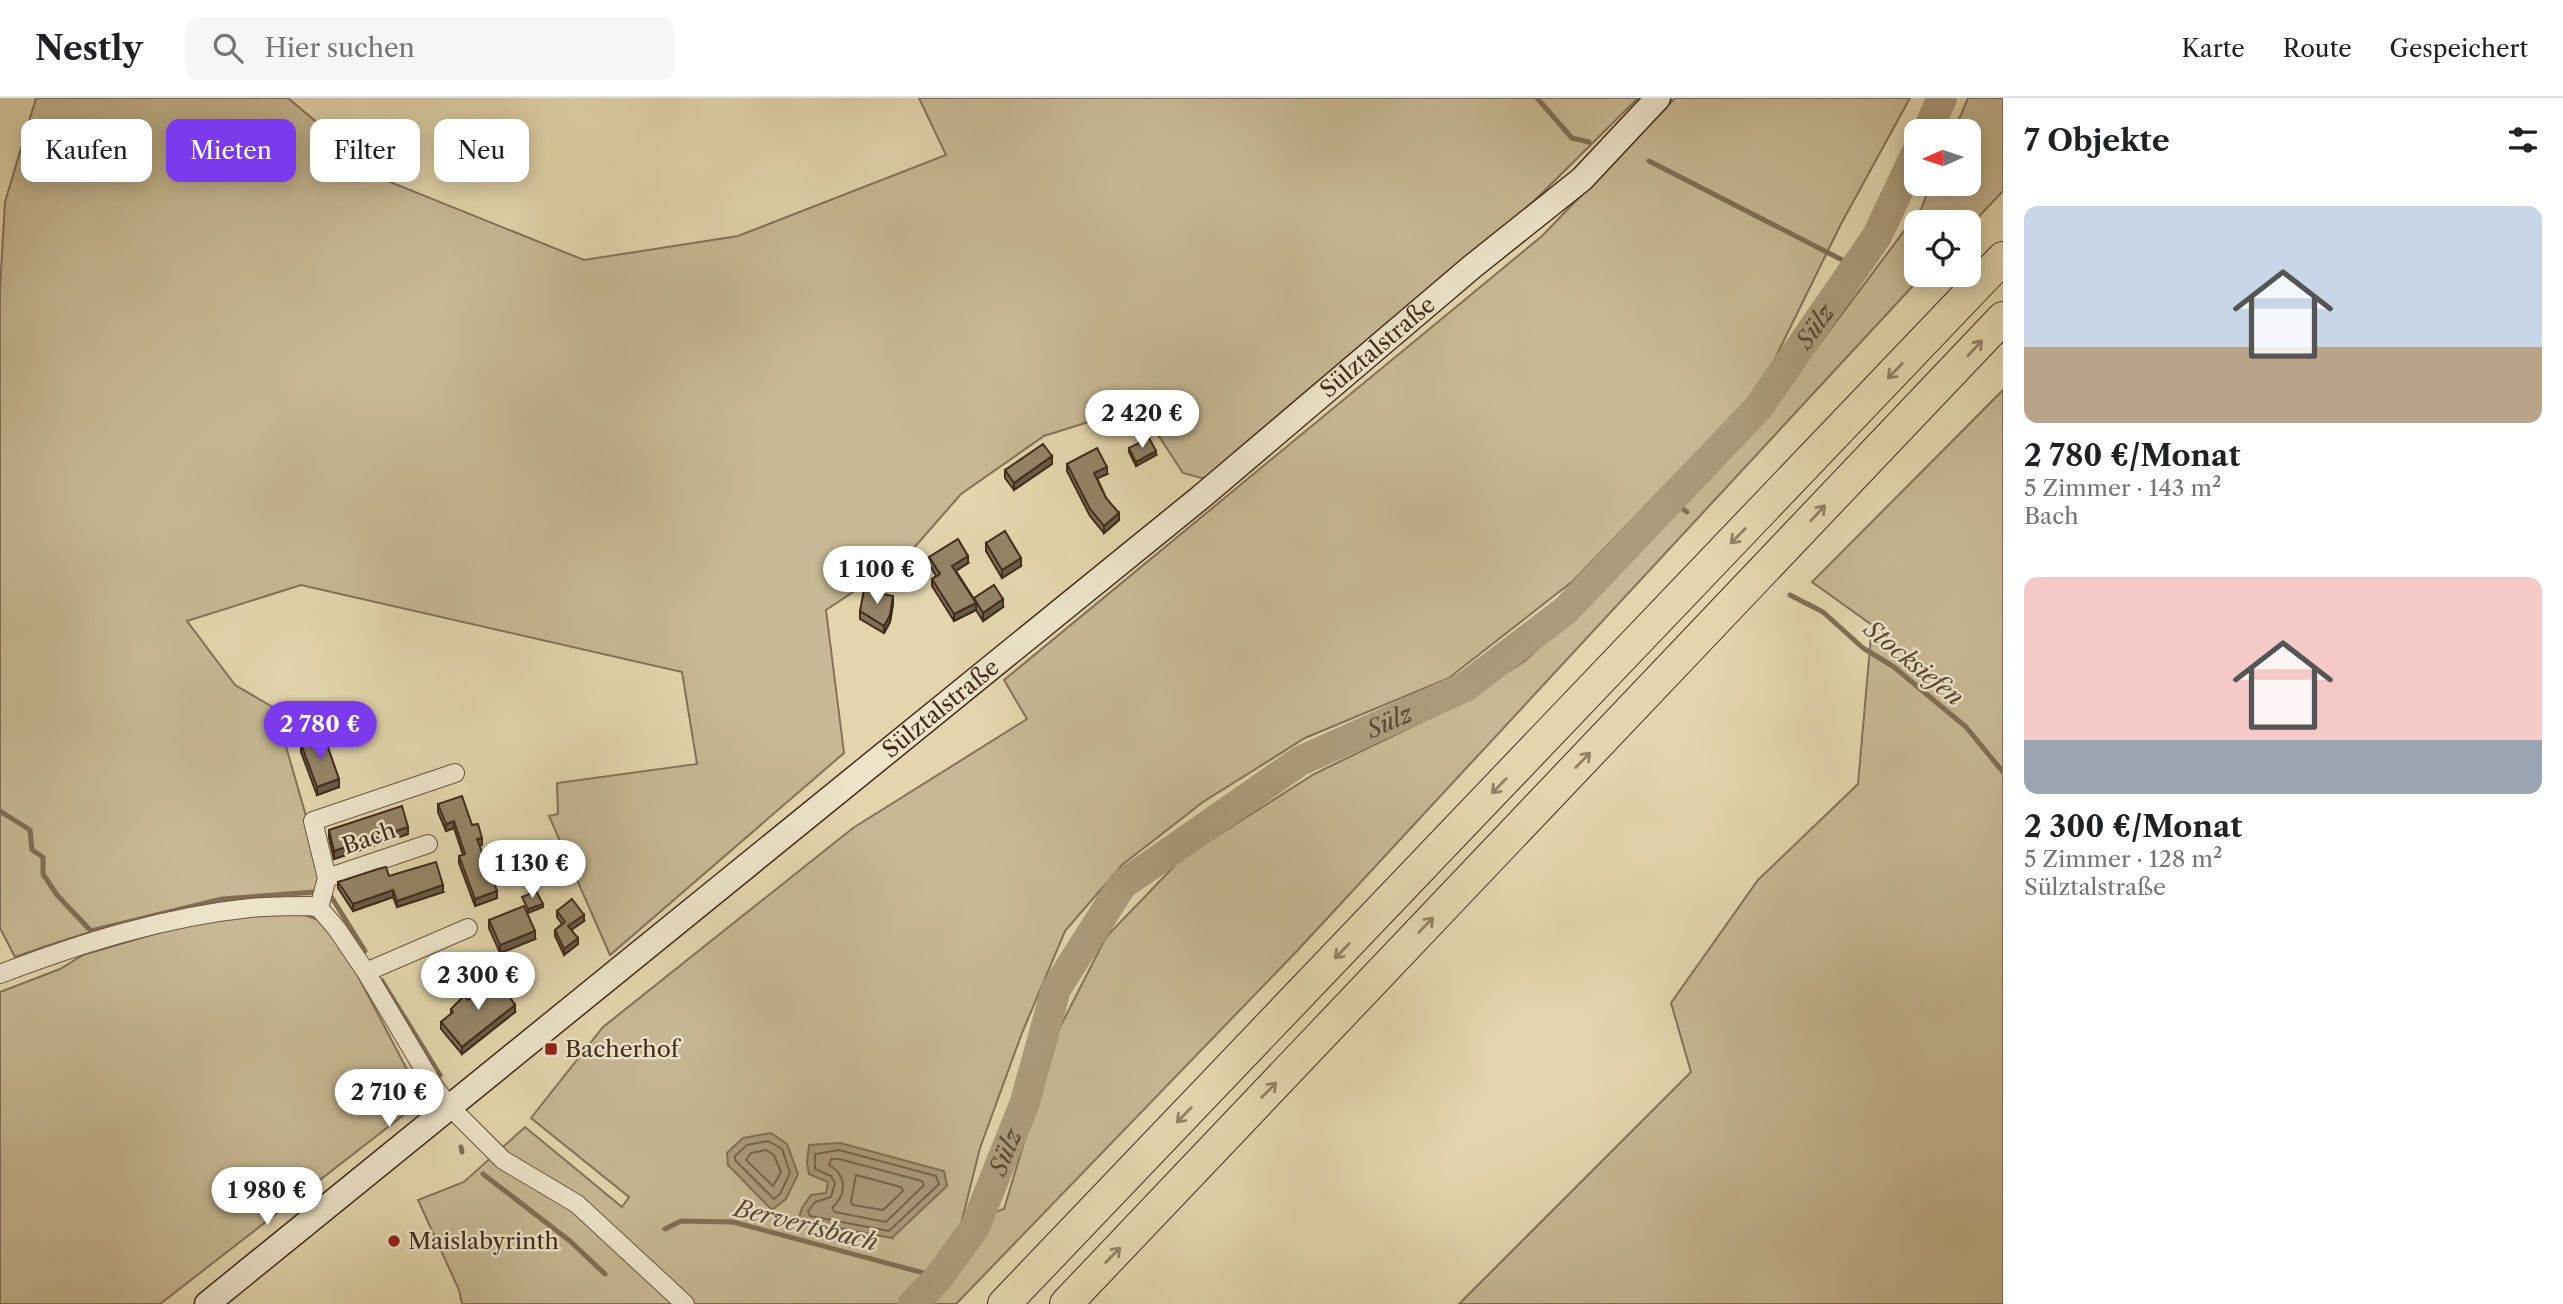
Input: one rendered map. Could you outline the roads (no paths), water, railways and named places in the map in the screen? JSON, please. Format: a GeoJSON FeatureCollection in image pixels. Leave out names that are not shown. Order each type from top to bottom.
{"type":"FeatureCollection","features":[{"type":"Feature","properties":{"kind":"highway"},"geometry":{"type":"LineString","coordinates":[[1004,1304],[2003,258]]}},
{"type":"Feature","properties":{"kind":"highway"},"geometry":{"type":"LineString","coordinates":[[1066,1304],[2003,318]]}},
{"type":"Feature","properties":{"kind":"main road","name":"Sülztalstraße"},"geometry":{"type":"LineString","coordinates":[[207,1304],[1040,630],[1473,266],[1582,179],[1658,98]]}},
{"type":"Feature","properties":{"kind":"street","name":"Bach"},"geometry":{"type":"LineString","coordinates":[[319,908],[327,878],[313,821],[455,773]]}},
{"type":"Feature","properties":{"kind":"street","name":"Bach"},"geometry":{"type":"LineString","coordinates":[[327,878],[428,844]]}},
{"type":"Feature","properties":{"kind":"street"},"geometry":{"type":"LineString","coordinates":[[0,974],[74,946],[179,919],[252,908],[310,905],[319,908],[328,916],[366,972],[435,1088],[451,1108],[503,1160],[577,1204],[685,1304]]}},
{"type":"Feature","properties":{"kind":"street"},"geometry":{"type":"LineString","coordinates":[[366,972],[468,928]]}},
{"type":"Feature","properties":{"kind":"water"},"geometry":{"type":"Polygon","coordinates":[[[771,1133],[787,1144],[798,1174],[786,1199],[772,1210],[728,1165],[727,1153],[743,1138],[771,1133]]]}},
{"type":"Feature","properties":{"kind":"water"},"geometry":{"type":"Polygon","coordinates":[[[840,1143],[944,1171],[947,1186],[892,1238],[798,1220],[811,1195],[826,1193],[828,1182],[809,1174],[809,1145],[840,1143]]]}},
{"type":"Feature","properties":{"kind":"waterway"},"geometry":{"type":"LineString","coordinates":[[1537,98],[1572,138],[1589,142]]}},
{"type":"Feature","properties":{"kind":"waterway","name":"Sülz"},"geometry":{"type":"LineString","coordinates":[[1932,119],[1942,98]]}},
{"type":"Feature","properties":{"kind":"waterway"},"geometry":{"type":"LineString","coordinates":[[1649,161],[1856,267]]}},
{"type":"Feature","properties":{"kind":"waterway","name":"Sülz"},"geometry":{"type":"LineString","coordinates":[[913,1304],[939,1277],[975,1227],[1025,1102],[1056,989],[1122,885],[1300,761],[1465,687],[1566,610],[1758,408],[1877,236],[1904,179]]}},
{"type":"Feature","properties":{"kind":"waterway","name":"Stocksiefen"},"geometry":{"type":"LineString","coordinates":[[1671,500],[1687,512]]}},
{"type":"Feature","properties":{"kind":"waterway","name":"Stocksiefen"},"geometry":{"type":"LineString","coordinates":[[1790,595],[1823,612],[1863,648],[1894,667],[1966,727],[2003,772]]}},
{"type":"Feature","properties":{"kind":"waterway","name":"Bervertsbach"},"geometry":{"type":"LineString","coordinates":[[0,811],[30,830],[32,850],[43,857],[43,874],[57,895],[91,931],[222,899],[314,892]]}},
{"type":"Feature","properties":{"kind":"waterway","name":"Bervertsbach"},"geometry":{"type":"LineString","coordinates":[[332,898],[365,951]]}},
{"type":"Feature","properties":{"kind":"waterway","name":"Bervertsbach"},"geometry":{"type":"LineString","coordinates":[[382,981],[440,1075]]}},
{"type":"Feature","properties":{"kind":"waterway","name":"Bervertsbach"},"geometry":{"type":"LineString","coordinates":[[461,1147],[462,1152]]}},
{"type":"Feature","properties":{"kind":"waterway","name":"Bervertsbach"},"geometry":{"type":"LineString","coordinates":[[483,1174],[570,1241],[605,1274]]}},
{"type":"Feature","properties":{"kind":"waterway","name":"Bervertsbach"},"geometry":{"type":"LineString","coordinates":[[665,1229],[681,1221],[733,1222],[939,1277]]}},
{"type":"Feature","properties":{"kind":"place","name":"Bacherhof"},"geometry":{"type":"Point","coordinates":[551,1049]}},
{"type":"Feature","properties":{"kind":"place","name":"Maislabyrinth"},"geometry":{"type":"Point","coordinates":[394,1241]}}]}
